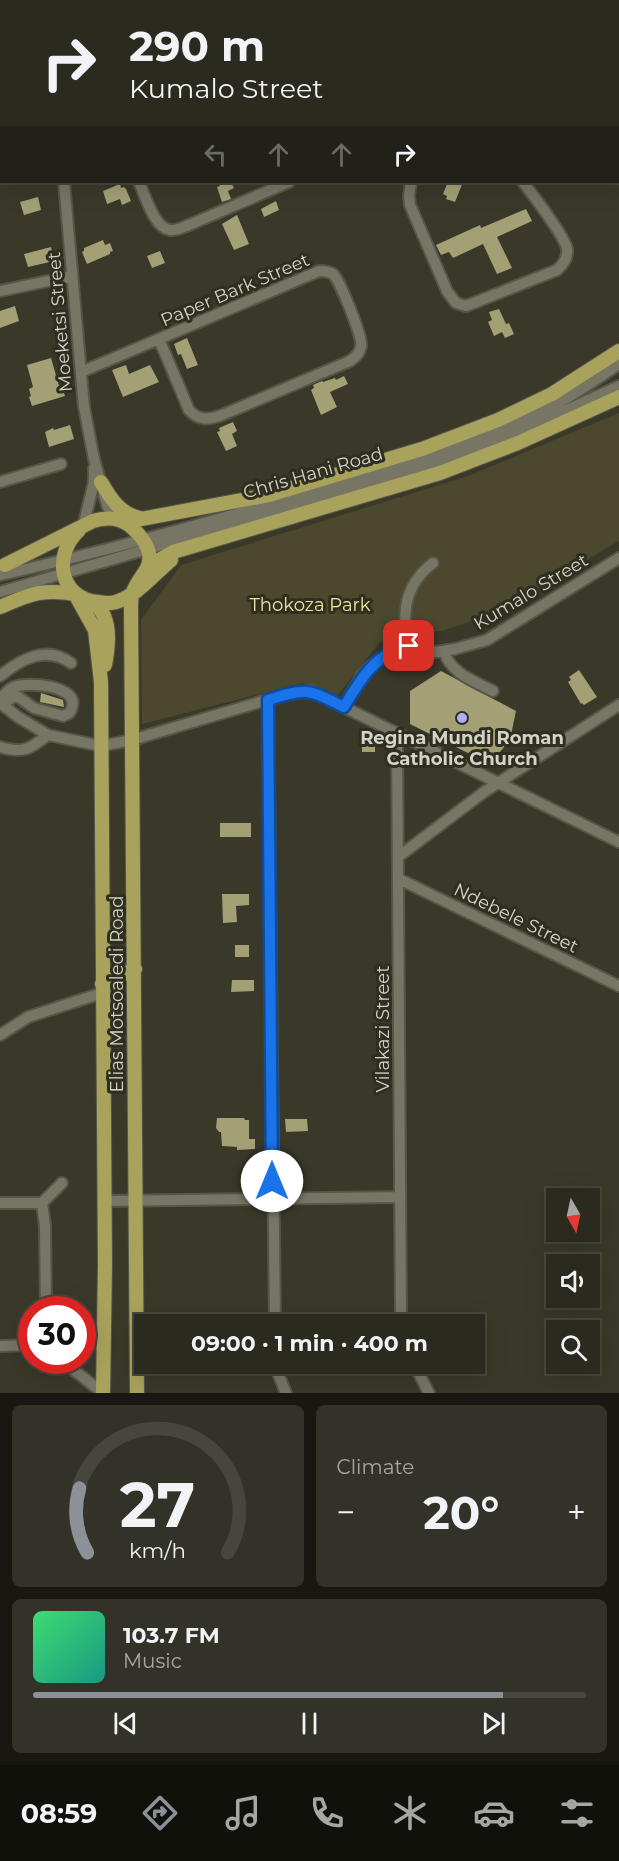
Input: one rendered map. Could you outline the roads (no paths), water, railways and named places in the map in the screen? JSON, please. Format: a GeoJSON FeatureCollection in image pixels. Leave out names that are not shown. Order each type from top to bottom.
{"type":"FeatureCollection","features":[{"type":"Feature","properties":{"kind":"main road","name":"Chris Hani Road"},"geometry":{"type":"LineString","coordinates":[[2,569],[101,519],[143,518],[203,509],[269,495],[422,449],[498,420],[552,394],[619,351]]}},
{"type":"Feature","properties":{"kind":"main road","name":"Chris Hani Road"},"geometry":{"type":"LineString","coordinates":[[148,566],[173,552],[440,473],[510,446],[619,397]]}},
{"type":"Feature","properties":{"kind":"main road"},"geometry":{"type":"LineString","coordinates":[[101,483],[120,509],[129,515],[143,518]]}},
{"type":"Feature","properties":{"kind":"main road"},"geometry":{"type":"LineString","coordinates":[[119,520],[146,544],[148,566],[132,594]]}},
{"type":"Feature","properties":{"kind":"main road"},"geometry":{"type":"LineString","coordinates":[[2,569],[68,543],[83,527]]}},
{"type":"Feature","properties":{"kind":"main road"},"geometry":{"type":"LineString","coordinates":[[63,566],[68,543]]}},
{"type":"Feature","properties":{"kind":"main road"},"geometry":{"type":"LineString","coordinates":[[0,607],[31,594],[61,591],[93,602],[112,603],[132,594],[170,561],[197,545]]}},
{"type":"Feature","properties":{"kind":"main road","name":"Elias Motsoaledi Road"},"geometry":{"type":"LineString","coordinates":[[63,566],[95,630],[101,682],[103,1393]]}},
{"type":"Feature","properties":{"kind":"main road","name":"Elias Motsoaledi Road"},"geometry":{"type":"LineString","coordinates":[[132,594],[137,1393]]}},
{"type":"Feature","properties":{"kind":"main road","name":"Elias Motsoaledi Road"},"geometry":{"type":"LineString","coordinates":[[93,602],[101,610],[108,638],[101,682]]}},
{"type":"Feature","properties":{"kind":"main road"},"geometry":{"type":"LineString","coordinates":[[102,988],[135,969]]}},
{"type":"Feature","properties":{"kind":"street","name":"Moeketsi Street"},"geometry":{"type":"LineString","coordinates":[[64,183],[84,407],[106,505],[119,520]]}},
{"type":"Feature","properties":{"kind":"street"},"geometry":{"type":"LineString","coordinates":[[139,183],[157,222],[165,229],[172,230],[189,225],[287,183]]}},
{"type":"Feature","properties":{"kind":"street"},"geometry":{"type":"LineString","coordinates":[[411,183],[409,196],[413,214],[447,291],[460,305],[470,305],[557,270],[564,262],[567,256],[565,242],[524,183]]}},
{"type":"Feature","properties":{"kind":"street","name":"Paper Bark Street"},"geometry":{"type":"LineString","coordinates":[[81,372],[322,270],[336,278],[360,333],[362,343],[358,354],[350,361],[205,420],[189,410],[159,339]]}},
{"type":"Feature","properties":{"kind":"street"},"geometry":{"type":"LineString","coordinates":[[0,291],[72,276]]}},
{"type":"Feature","properties":{"kind":"street","name":"Chris Hani Road"},"geometry":{"type":"LineString","coordinates":[[146,544],[468,444],[558,403],[619,364]]}},
{"type":"Feature","properties":{"kind":"street","name":"Chris Hani Road"},"geometry":{"type":"LineString","coordinates":[[0,592],[63,566],[412,472],[500,440],[619,386]]}},
{"type":"Feature","properties":{"kind":"street","name":"Moeketsi Street"},"geometry":{"type":"LineString","coordinates":[[83,527],[93,482],[94,459]]}},
{"type":"Feature","properties":{"kind":"street"},"geometry":{"type":"LineString","coordinates":[[0,482],[61,464]]}},
{"type":"Feature","properties":{"kind":"street","name":"Kumalo Street"},"geometry":{"type":"LineString","coordinates":[[409,646],[436,652],[478,643],[496,636],[619,558]]}},
{"type":"Feature","properties":{"kind":"street"},"geometry":{"type":"LineString","coordinates":[[344,707],[363,675],[373,664],[398,648],[409,646],[405,628],[406,601],[418,577],[433,563]]}},
{"type":"Feature","properties":{"kind":"street","name":"Chris Hani Road"},"geometry":{"type":"LineString","coordinates":[[2,569],[63,566]]}},
{"type":"Feature","properties":{"kind":"street"},"geometry":{"type":"LineString","coordinates":[[444,651],[447,660],[458,672],[493,691]]}},
{"type":"Feature","properties":{"kind":"street"},"geometry":{"type":"LineString","coordinates":[[0,676],[22,660],[44,654],[63,658],[71,663]]}},
{"type":"Feature","properties":{"kind":"street"},"geometry":{"type":"LineString","coordinates":[[34,684],[46,685],[67,693],[73,702],[71,711],[63,716],[34,708],[18,696],[1,702],[14,687],[34,684]]}},
{"type":"Feature","properties":{"kind":"street"},"geometry":{"type":"LineString","coordinates":[[1,702],[48,735],[101,746],[132,741],[296,692],[311,691],[619,842]]}},
{"type":"Feature","properties":{"kind":"street"},"geometry":{"type":"LineString","coordinates":[[268,700],[274,1314]]}},
{"type":"Feature","properties":{"kind":"street"},"geometry":{"type":"LineString","coordinates":[[398,856],[484,792],[619,705]]}},
{"type":"Feature","properties":{"kind":"street","name":"Vilakazi Street"},"geometry":{"type":"LineString","coordinates":[[397,734],[401,1314]]}},
{"type":"Feature","properties":{"kind":"street"},"geometry":{"type":"LineString","coordinates":[[0,747],[13,751],[23,750],[32,747],[48,735]]}},
{"type":"Feature","properties":{"kind":"street","name":"Ndebele Street"},"geometry":{"type":"LineString","coordinates":[[399,879],[619,986]]}},
{"type":"Feature","properties":{"kind":"street"},"geometry":{"type":"LineString","coordinates":[[0,1035],[28,1017],[102,988]]}},
{"type":"Feature","properties":{"kind":"street"},"geometry":{"type":"LineString","coordinates":[[0,1203],[42,1203],[62,1183]]}},
{"type":"Feature","properties":{"kind":"street"},"geometry":{"type":"LineString","coordinates":[[104,1201],[399,1197]]}},
{"type":"Feature","properties":{"kind":"street"},"geometry":{"type":"LineString","coordinates":[[42,1203],[45,1226],[46,1296]]}},
{"type":"Feature","properties":{"kind":"street"},"geometry":{"type":"LineString","coordinates":[[0,1346],[18,1345]]}},
{"type":"Feature","properties":{"kind":"street"},"geometry":{"type":"LineString","coordinates":[[79,1374],[103,1393]]}},
{"type":"Feature","properties":{"kind":"street"},"geometry":{"type":"LineString","coordinates":[[278,1374],[286,1393]]}},
{"type":"Feature","properties":{"kind":"street"},"geometry":{"type":"LineString","coordinates":[[419,1374],[429,1393]]}},
{"type":"Feature","properties":{"kind":"place","name":"Regina Mundi Roman Catholic Church"},"geometry":{"type":"Point","coordinates":[462,718]}},
{"type":"Feature","properties":{"kind":"park label","name":"Thokoza Park"},"geometry":{"type":"Point","coordinates":[310,605]}}]}
